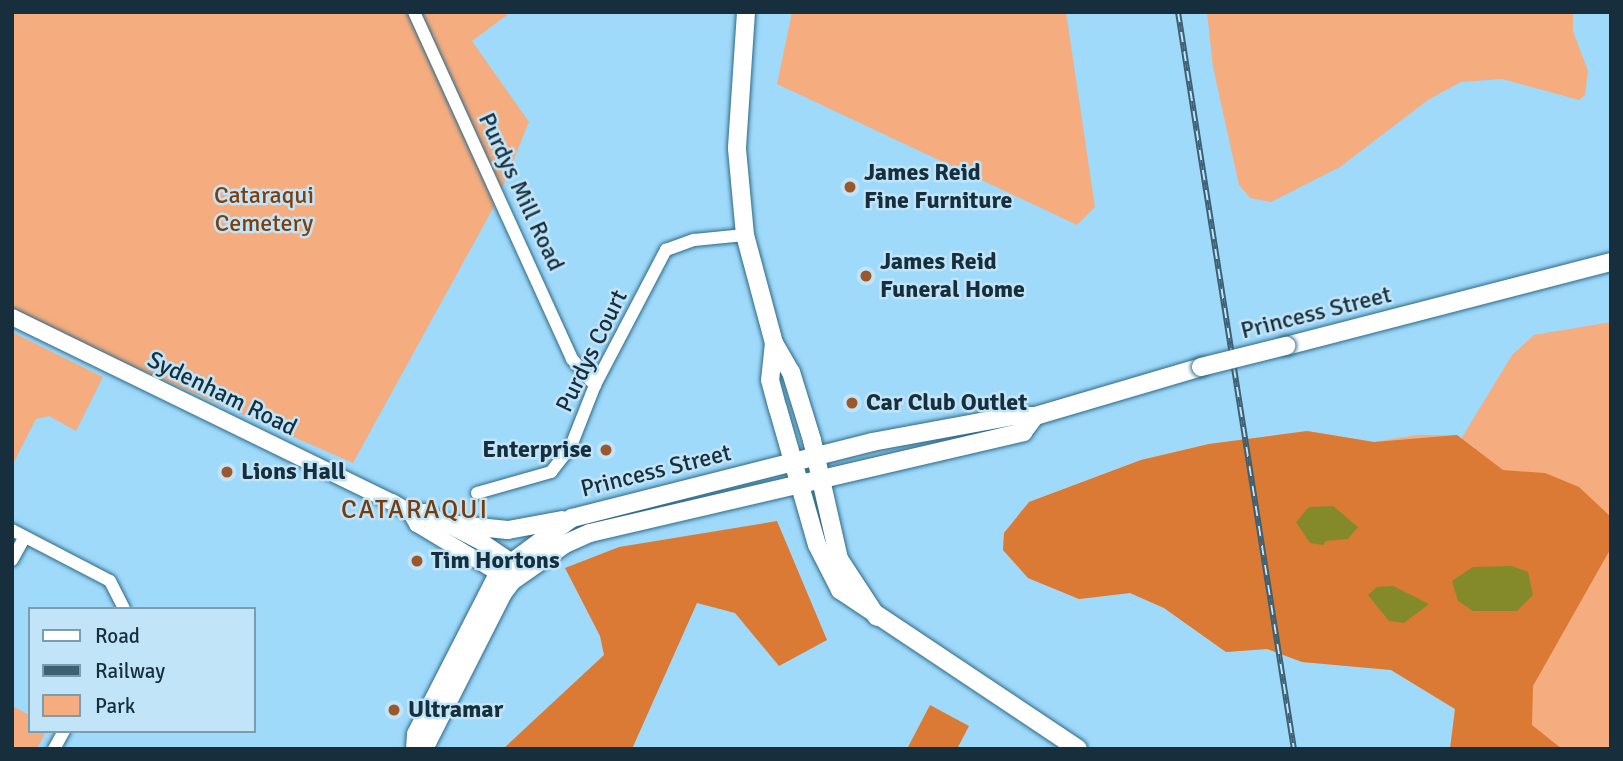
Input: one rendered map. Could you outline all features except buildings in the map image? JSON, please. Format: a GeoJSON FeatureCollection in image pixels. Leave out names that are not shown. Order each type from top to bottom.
{"type":"FeatureCollection","features":[{"type":"Feature","properties":{"kind":"main road"},"geometry":{"type":"LineString","coordinates":[[748,16],[737,149],[745,235],[774,343],[791,372],[816,457],[839,559],[877,617]]}},
{"type":"Feature","properties":{"kind":"main road","name":"Princess Street"},"geometry":{"type":"LineString","coordinates":[[417,749],[428,741],[511,571],[572,518],[816,457],[1000,418],[1035,416],[1201,367],[1611,262]]}},
{"type":"Feature","properties":{"kind":"main road","name":"Sydenham Road"},"geometry":{"type":"LineString","coordinates":[[12,317],[411,513],[424,512],[448,524],[511,571]]}},
{"type":"Feature","properties":{"kind":"main road"},"geometry":{"type":"LineString","coordinates":[[774,343],[770,380],[793,464],[832,578],[847,597],[1078,749]]}},
{"type":"Feature","properties":{"kind":"main road","name":"Princess Street"},"geometry":{"type":"LineString","coordinates":[[511,571],[590,533],[821,482],[1023,432],[1035,416]]}},
{"type":"Feature","properties":{"kind":"main road","name":"Sydenham Road"},"geometry":{"type":"LineString","coordinates":[[411,513],[417,524],[511,571]]}},
{"type":"Feature","properties":{"kind":"main road"},"geometry":{"type":"LineString","coordinates":[[448,524],[508,530],[572,518]]}},
{"type":"Feature","properties":{"kind":"street","name":"Purdys Mill Road"},"geometry":{"type":"LineString","coordinates":[[414,12],[572,359],[595,386]]}},
{"type":"Feature","properties":{"kind":"street","name":"Purdys Court"},"geometry":{"type":"LineString","coordinates":[[477,493],[551,472],[571,446],[595,386],[666,250],[694,240],[745,235]]}},
{"type":"Feature","properties":{"kind":"street"},"geometry":{"type":"LineString","coordinates":[[12,530],[110,581],[123,607]]}},
{"type":"Feature","properties":{"kind":"street"},"geometry":{"type":"LineString","coordinates":[[12,560],[25,537]]}},
{"type":"Feature","properties":{"kind":"street"},"geometry":{"type":"LineString","coordinates":[[54,749],[63,733]]}},
{"type":"Feature","properties":{"kind":"green space","name":"Cataraqui Cemetery"},"geometry":{"type":"Polygon","coordinates":[[[12,12],[511,12],[472,41],[529,122],[496,203],[353,463],[12,313],[12,12]]]}},
{"type":"Feature","properties":{"kind":"green space"},"geometry":{"type":"Polygon","coordinates":[[[792,12],[1066,12],[1095,207],[1077,225],[777,84],[792,12]]]}},
{"type":"Feature","properties":{"kind":"green space"},"geometry":{"type":"Polygon","coordinates":[[[1207,12],[1573,12],[1573,31],[1588,71],[1585,95],[1579,100],[1502,79],[1461,82],[1428,100],[1340,167],[1271,202],[1250,198],[1239,185],[1213,67],[1207,12]]]}},
{"type":"Feature","properties":{"kind":"green space"},"geometry":{"type":"Polygon","coordinates":[[[1611,322],[1611,749],[1450,749],[1455,709],[1391,670],[1302,662],[1267,649],[1226,652],[1164,608],[1130,593],[1079,599],[1028,578],[1003,550],[1004,533],[1029,502],[1141,460],[1209,444],[1307,431],[1374,442],[1416,435],[1457,435],[1461,439],[1512,355],[1534,335],[1611,322]]]}},
{"type":"Feature","properties":{"kind":"green space"},"geometry":{"type":"Polygon","coordinates":[[[12,332],[103,377],[76,431],[49,416],[36,419],[12,466],[12,332]]]}},
{"type":"Feature","properties":{"kind":"green space"},"geometry":{"type":"Polygon","coordinates":[[[12,706],[28,714],[28,733],[45,733],[37,749],[12,749],[12,706]]]}},
{"type":"Feature","properties":{"kind":"shaded area"},"geometry":{"type":"Polygon","coordinates":[[[1307,431],[1374,442],[1457,435],[1503,470],[1545,473],[1579,487],[1611,517],[1611,548],[1533,686],[1532,725],[1562,749],[1450,749],[1455,709],[1391,670],[1302,662],[1267,649],[1226,652],[1164,608],[1130,593],[1079,599],[1028,578],[1003,550],[1004,533],[1029,502],[1141,460],[1209,444],[1307,431]]]}},
{"type":"Feature","properties":{"kind":"shaded area"},"geometry":{"type":"Polygon","coordinates":[[[1333,506],[1358,527],[1348,539],[1326,541],[1323,545],[1310,543],[1296,522],[1309,507],[1333,506]]]}},
{"type":"Feature","properties":{"kind":"shaded area"},"geometry":{"type":"Polygon","coordinates":[[[777,521],[827,640],[779,666],[735,613],[697,603],[632,749],[503,749],[604,655],[600,636],[565,568],[619,547],[777,521]]]}},
{"type":"Feature","properties":{"kind":"shaded area"},"geometry":{"type":"Polygon","coordinates":[[[1512,566],[1528,572],[1533,595],[1517,611],[1473,611],[1458,601],[1452,581],[1473,567],[1512,566]]]}},
{"type":"Feature","properties":{"kind":"shaded area"},"geometry":{"type":"Polygon","coordinates":[[[1393,586],[1429,604],[1404,623],[1389,621],[1368,595],[1377,587],[1393,586]]]}},
{"type":"Feature","properties":{"kind":"shaded area"},"geometry":{"type":"Polygon","coordinates":[[[930,705],[969,726],[957,749],[907,749],[930,705]]]}},
{"type":"Feature","properties":{"kind":"railway"},"geometry":{"type":"LineString","coordinates":[[1178,12],[1294,749]]}},
{"type":"Feature","properties":{"kind":"place","name":"James Reid Fine Furniture"},"geometry":{"type":"Point","coordinates":[850,187]}},
{"type":"Feature","properties":{"kind":"place","name":"James Reid Funeral Home"},"geometry":{"type":"Point","coordinates":[866,276]}},
{"type":"Feature","properties":{"kind":"place","name":"Car Club Outlet"},"geometry":{"type":"Point","coordinates":[852,403]}},
{"type":"Feature","properties":{"kind":"place","name":"Enterprise"},"geometry":{"type":"Point","coordinates":[606,450]}},
{"type":"Feature","properties":{"kind":"place","name":"Lions Hall"},"geometry":{"type":"Point","coordinates":[227,472]}},
{"type":"Feature","properties":{"kind":"place","name":"Tim Hortons"},"geometry":{"type":"Point","coordinates":[417,561]}},
{"type":"Feature","properties":{"kind":"place","name":"Ultramar"},"geometry":{"type":"Point","coordinates":[394,710]}},
{"type":"Feature","properties":{"kind":"district","name":"CATARAQUI"},"geometry":{"type":"Point","coordinates":[415,511]}}]}
